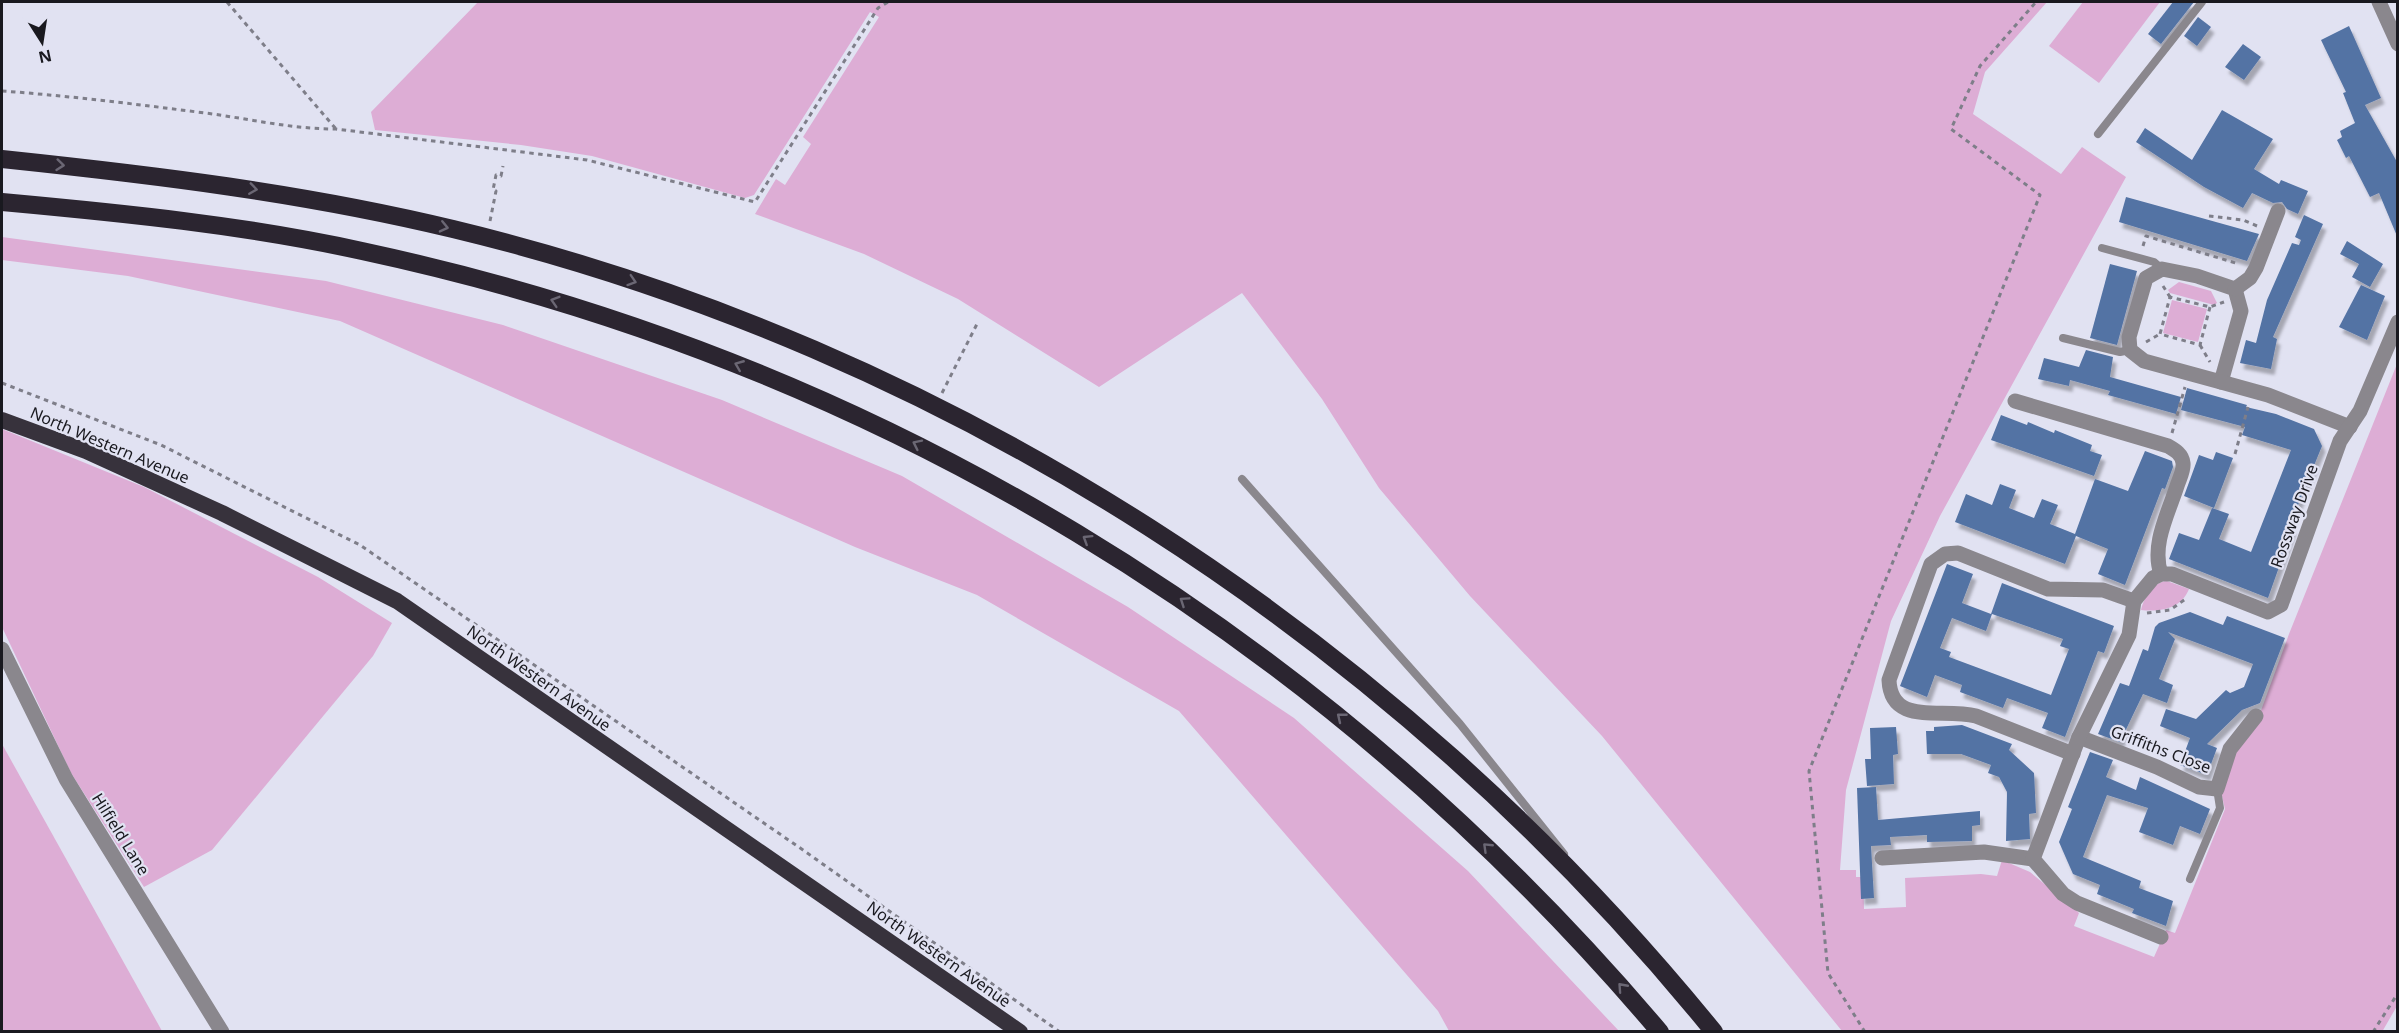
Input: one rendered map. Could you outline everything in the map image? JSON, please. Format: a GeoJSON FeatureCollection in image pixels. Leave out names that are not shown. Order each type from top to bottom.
{"type":"FeatureCollection","features":[{"type":"Feature","properties":{"kind":"highway"},"geometry":{"type":"LineString","coordinates":[[2,159],[277,192],[457,230],[621,277],[716,310],[803,345],[935,407],[1055,469],[1213,569],[1288,622],[1442,746],[1519,817],[1661,966],[1714,1032]]}},
{"type":"Feature","properties":{"kind":"highway"},"geometry":{"type":"LineString","coordinates":[[2,202],[91,210],[270,234],[360,250],[467,277],[620,321],[702,350],[786,384],[953,462],[1036,507],[1137,570],[1264,657],[1340,716],[1417,782],[1488,848],[1568,928],[1660,1032]]}},
{"type":"Feature","properties":{"kind":"highway","name":"North Western Avenue"},"geometry":{"type":"LineString","coordinates":[[2,420],[86,451],[191,499],[397,601],[1020,1032]]}},
{"type":"Feature","properties":{"kind":"street"},"geometry":{"type":"LineString","coordinates":[[2379,2],[2397,44]]}},
{"type":"Feature","properties":{"kind":"street"},"geometry":{"type":"LineString","coordinates":[[2235,290],[2253,273],[2278,211]]}},
{"type":"Feature","properties":{"kind":"street"},"geometry":{"type":"LineString","coordinates":[[2235,290],[2180,271],[2162,269],[2146,278],[2129,338],[2130,350],[2144,361],[2253,390],[2350,428]]}},
{"type":"Feature","properties":{"kind":"street"},"geometry":{"type":"LineString","coordinates":[[2221,382],[2241,311],[2235,290]]}},
{"type":"Feature","properties":{"kind":"street","name":"Rossway Drive"},"geometry":{"type":"LineString","coordinates":[[2161,574],[2172,574],[2268,612],[2281,605],[2340,441],[2360,411],[2397,322]]}},
{"type":"Feature","properties":{"kind":"street"},"geometry":{"type":"LineString","coordinates":[[2014,401],[2168,446],[2178,452],[2182,459],[2183,470],[2157,553],[2161,574],[2153,578],[2134,606],[2129,635],[2079,737],[2033,859]]}},
{"type":"Feature","properties":{"kind":"street"},"geometry":{"type":"LineString","coordinates":[[2073,754],[1976,716],[1959,712],[1909,711],[1896,703],[1889,680],[1931,564],[1945,554],[1958,553],[2048,589],[2103,590],[2134,606]]}},
{"type":"Feature","properties":{"kind":"street","name":"Hilfield Lane"},"geometry":{"type":"LineString","coordinates":[[2,649],[66,779],[222,1032]]}},
{"type":"Feature","properties":{"kind":"street","name":"Griffiths Close"},"geometry":{"type":"LineString","coordinates":[[2079,737],[2157,767],[2199,787],[2217,789],[2230,749],[2256,716]]}},
{"type":"Feature","properties":{"kind":"street"},"geometry":{"type":"LineString","coordinates":[[1882,858],[1984,852],[2033,859],[2063,894],[2077,903],[2161,938]]}},
{"type":"Feature","properties":{"kind":"lane"},"geometry":{"type":"LineString","coordinates":[[2098,134],[2202,2]]}},
{"type":"Feature","properties":{"kind":"lane"},"geometry":{"type":"LineString","coordinates":[[2102,249],[2154,262],[2162,269]]}},
{"type":"Feature","properties":{"kind":"lane"},"geometry":{"type":"LineString","coordinates":[[2063,338],[2120,352],[2130,350]]}},
{"type":"Feature","properties":{"kind":"lane"},"geometry":{"type":"LineString","coordinates":[[1242,479],[1460,724],[1592,891]]}},
{"type":"Feature","properties":{"kind":"lane"},"geometry":{"type":"LineString","coordinates":[[2190,879],[2220,808],[2217,789]]}},
{"type":"Feature","properties":{"kind":"path"},"geometry":{"type":"LineString","coordinates":[[227,2],[336,129]]}},
{"type":"Feature","properties":{"kind":"path"},"geometry":{"type":"LineString","coordinates":[[2,91],[97,99],[239,118],[298,129],[336,129],[587,160],[755,202],[878,8],[888,2]]}},
{"type":"Feature","properties":{"kind":"path"},"geometry":{"type":"LineString","coordinates":[[1865,1032],[1828,973],[1809,771],[2040,195],[1951,129],[1980,66],[2036,2]]}},
{"type":"Feature","properties":{"kind":"path"},"geometry":{"type":"LineString","coordinates":[[493,207],[496,175],[501,176],[503,166]]}},
{"type":"Feature","properties":{"kind":"path"},"geometry":{"type":"LineString","coordinates":[[2209,216],[2243,220],[2270,231]]}},
{"type":"Feature","properties":{"kind":"path"},"geometry":{"type":"LineString","coordinates":[[2140,259],[2146,236],[2232,261],[2253,273]]}},
{"type":"Feature","properties":{"kind":"path"},"geometry":{"type":"LineString","coordinates":[[2170,297],[2210,307],[2200,345],[2160,334],[2170,297]]}},
{"type":"Feature","properties":{"kind":"path"},"geometry":{"type":"LineString","coordinates":[[935,407],[978,322]]}},
{"type":"Feature","properties":{"kind":"path"},"geometry":{"type":"LineString","coordinates":[[2168,446],[2189,373]]}},
{"type":"Feature","properties":{"kind":"path"},"geometry":{"type":"LineString","coordinates":[[2235,454],[2253,390]]}},
{"type":"Feature","properties":{"kind":"path"},"geometry":{"type":"LineString","coordinates":[[2134,606],[2152,614],[2170,610],[2180,605],[2199,585]]}},
{"type":"Feature","properties":{"kind":"path"},"geometry":{"type":"LineString","coordinates":[[2373,1032],[2397,993]]}},
{"type":"Feature","properties":{"kind":"shaded area"},"geometry":{"type":"Polygon","coordinates":[[[478,2],[2047,2],[1985,72],[1973,114],[2061,174],[2082,147],[2126,177],[1940,516],[1891,621],[1846,790],[1840,870],[1856,870],[1856,877],[1863,877],[1864,909],[1906,907],[1905,878],[1981,874],[1997,876],[2002,860],[2030,872],[2076,910],[2079,913],[2074,926],[2154,957],[2166,930],[2175,933],[2225,809],[2221,792],[2229,761],[2256,724],[2289,634],[2397,364],[2397,1006],[2382,1032],[1842,1031],[1602,736],[1470,596],[1379,488],[1322,399],[1242,293],[1099,387],[958,299],[864,254],[755,214],[776,179],[785,185],[811,144],[803,137],[879,17],[870,12],[754,195],[745,198],[592,156],[521,145],[375,130],[371,112],[478,2]]]}},
{"type":"Feature","properties":{"kind":"shaded area"},"geometry":{"type":"Polygon","coordinates":[[[2083,2],[2160,2],[2099,83],[2049,46],[2083,2]]]}},
{"type":"Feature","properties":{"kind":"shaded area"},"geometry":{"type":"Polygon","coordinates":[[[2,237],[326,281],[503,325],[722,400],[902,476],[1128,607],[1294,718],[1468,871],[1619,1031],[1449,1031],[1438,1011],[1179,711],[977,595],[855,547],[340,321],[128,276],[2,260],[2,237]]]}},
{"type":"Feature","properties":{"kind":"shaded area"},"geometry":{"type":"Polygon","coordinates":[[[2179,282],[2211,291],[2217,303],[2214,305],[2170,293],[2168,290],[2179,282]]]}},
{"type":"Feature","properties":{"kind":"shaded area"},"geometry":{"type":"Polygon","coordinates":[[[2172,300],[2207,309],[2198,342],[2163,333],[2172,300]]]}},
{"type":"Feature","properties":{"kind":"shaded area"},"geometry":{"type":"Polygon","coordinates":[[[2,429],[144,487],[318,577],[392,623],[373,656],[212,850],[144,887],[71,773],[2,627],[2,429]]]}},
{"type":"Feature","properties":{"kind":"shaded area"},"geometry":{"type":"Polygon","coordinates":[[[2167,581],[2189,589],[2181,601],[2162,610],[2141,610],[2150,591],[2157,584],[2167,581]]]}},
{"type":"Feature","properties":{"kind":"shaded area"},"geometry":{"type":"Polygon","coordinates":[[[2,744],[162,1031],[2,1031],[2,744]]]}},
{"type":"Feature","properties":{"kind":"building"},"geometry":{"type":"Polygon","coordinates":[[[2173,2],[2194,2],[2161,44],[2148,34],[2173,2]]]}},
{"type":"Feature","properties":{"kind":"building"},"geometry":{"type":"Polygon","coordinates":[[[2198,17],[2211,27],[2197,46],[2184,36],[2198,17]]]}},
{"type":"Feature","properties":{"kind":"building"},"geometry":{"type":"Polygon","coordinates":[[[2349,26],[2381,98],[2365,105],[2397,162],[2397,236],[2379,193],[2370,197],[2349,156],[2346,158],[2337,140],[2342,137],[2340,131],[2355,123],[2343,93],[2346,92],[2321,40],[2349,26]]]}},
{"type":"Feature","properties":{"kind":"building"},"geometry":{"type":"Polygon","coordinates":[[[2243,44],[2261,57],[2244,80],[2225,67],[2243,44]]]}},
{"type":"Feature","properties":{"kind":"building"},"geometry":{"type":"Polygon","coordinates":[[[2222,110],[2273,139],[2254,169],[2279,184],[2281,180],[2308,191],[2298,214],[2287,209],[2282,202],[2273,203],[2252,193],[2243,208],[2204,187],[2136,142],[2145,128],[2192,160],[2222,110]]]}},
{"type":"Feature","properties":{"kind":"building"},"geometry":{"type":"Polygon","coordinates":[[[2126,197],[2259,234],[2247,261],[2119,222],[2126,197]]]}},
{"type":"Feature","properties":{"kind":"building"},"geometry":{"type":"Polygon","coordinates":[[[2304,215],[2323,224],[2273,337],[2277,339],[2271,369],[2240,363],[2246,340],[2256,343],[2267,300],[2292,243],[2299,245],[2301,240],[2295,237],[2304,215]]]}},
{"type":"Feature","properties":{"kind":"building"},"geometry":{"type":"Polygon","coordinates":[[[2347,241],[2383,264],[2370,287],[2352,277],[2359,264],[2340,254],[2347,241]]]}},
{"type":"Feature","properties":{"kind":"building"},"geometry":{"type":"Polygon","coordinates":[[[2110,264],[2137,271],[2117,345],[2090,338],[2110,264]]]}},
{"type":"Feature","properties":{"kind":"building"},"geometry":{"type":"Polygon","coordinates":[[[2361,285],[2385,296],[2367,340],[2339,327],[2361,285]]]}},
{"type":"Feature","properties":{"kind":"building"},"geometry":{"type":"Polygon","coordinates":[[[2086,350],[2113,357],[2110,377],[2181,397],[2176,414],[2108,395],[2110,391],[2070,380],[2069,386],[2038,379],[2044,358],[2079,367],[2086,350]]]}},
{"type":"Feature","properties":{"kind":"building"},"geometry":{"type":"Polygon","coordinates":[[[2187,388],[2276,414],[2314,429],[2322,446],[2289,527],[2293,528],[2268,598],[2169,559],[2179,533],[2199,540],[2212,508],[2229,514],[2219,539],[2251,552],[2291,450],[2242,435],[2245,427],[2181,410],[2187,388]]]}},
{"type":"Feature","properties":{"kind":"building"},"geometry":{"type":"Polygon","coordinates":[[[2001,415],[2027,425],[2028,422],[2054,433],[2055,430],[2092,445],[2090,451],[2102,455],[2094,476],[1991,440],[2001,415]]]}},
{"type":"Feature","properties":{"kind":"building"},"geometry":{"type":"Polygon","coordinates":[[[2145,451],[2172,461],[2173,467],[2165,489],[2162,488],[2125,585],[2098,574],[2108,549],[2076,536],[2065,564],[1955,522],[1966,494],[1992,505],[2000,484],[2016,490],[2009,508],[2034,518],[2042,499],[2058,505],[2050,524],[2075,534],[2095,479],[2128,491],[2145,451]]]}},
{"type":"Feature","properties":{"kind":"building"},"geometry":{"type":"Polygon","coordinates":[[[2216,452],[2233,458],[2214,508],[2184,496],[2199,455],[2213,460],[2216,452]]]}},
{"type":"Feature","properties":{"kind":"building"},"geometry":{"type":"Polygon","coordinates":[[[1947,564],[1973,574],[1962,603],[1991,614],[2002,583],[2114,626],[2104,653],[2098,651],[2065,737],[2042,728],[2048,713],[2007,698],[2003,708],[1960,692],[1962,685],[1935,675],[1927,697],[1900,686],[1947,564]],[[1992,614],[1986,631],[1952,618],[1940,648],[1951,652],[1949,657],[2051,695],[2069,649],[2060,646],[2063,639],[1992,614]]]}},
{"type":"Feature","properties":{"kind":"building"},"geometry":{"type":"Polygon","coordinates":[[[2190,612],[2223,625],[2227,616],[2285,638],[2260,703],[2242,710],[2207,744],[2217,748],[2207,775],[2180,765],[2190,738],[2160,726],[2166,709],[2196,719],[2226,690],[2230,693],[2244,687],[2253,664],[2168,632],[2175,639],[2159,679],[2173,685],[2167,703],[2143,694],[2120,742],[2098,734],[2120,683],[2129,686],[2143,649],[2148,651],[2155,627],[2159,623],[2190,612]]]}},
{"type":"Feature","properties":{"kind":"building"},"geometry":{"type":"Polygon","coordinates":[[[1962,725],[2012,744],[2009,750],[2034,773],[2036,813],[2029,814],[2030,839],[2006,841],[2007,792],[1999,777],[1988,773],[1991,765],[1961,754],[1927,754],[1926,731],[1934,731],[1934,727],[1962,725]]]}},
{"type":"Feature","properties":{"kind":"building"},"geometry":{"type":"Polygon","coordinates":[[[1896,727],[1898,754],[1893,755],[1894,784],[1867,786],[1865,759],[1871,759],[1870,728],[1896,727]]]}},
{"type":"Feature","properties":{"kind":"building"},"geometry":{"type":"Polygon","coordinates":[[[2090,752],[2113,760],[2106,777],[2136,790],[2140,777],[2210,809],[2200,834],[2180,826],[2173,845],[2139,832],[2148,808],[2107,795],[2083,857],[2141,881],[2139,888],[2173,901],[2166,926],[2132,913],[2134,909],[2097,894],[2100,885],[2073,874],[2059,842],[2072,809],[2068,807],[2090,752]]]}},
{"type":"Feature","properties":{"kind":"building"},"geometry":{"type":"Polygon","coordinates":[[[1876,787],[1878,820],[1980,811],[1980,825],[1972,826],[1972,841],[1927,842],[1927,835],[1890,837],[1891,845],[1871,846],[1874,898],[1861,899],[1857,788],[1876,787]]]}}]}
